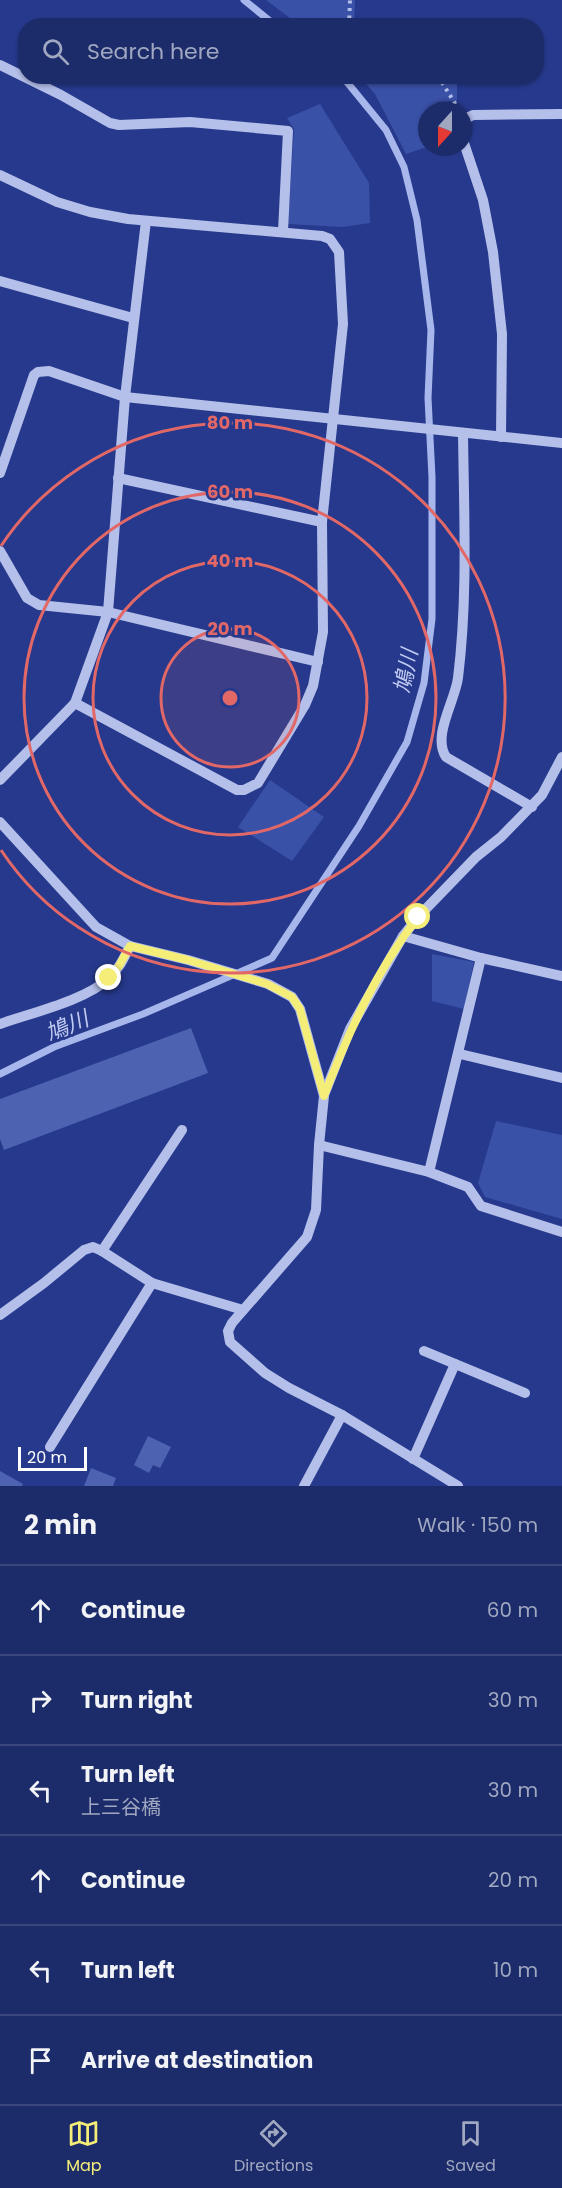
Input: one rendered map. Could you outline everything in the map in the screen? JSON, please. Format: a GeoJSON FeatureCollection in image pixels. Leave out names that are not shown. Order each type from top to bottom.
{"type":"FeatureCollection","features":[{"type":"Feature","properties":{"kind":"street"},"geometry":{"type":"LineString","coordinates":[[0,65],[18,74]]}},
{"type":"Feature","properties":{"kind":"street"},"geometry":{"type":"LineString","coordinates":[[39,84],[119,126],[190,122],[288,131],[284,231]]}},
{"type":"Feature","properties":{"kind":"street"},"geometry":{"type":"LineString","coordinates":[[472,115],[562,114]]}},
{"type":"Feature","properties":{"kind":"street"},"geometry":{"type":"LineString","coordinates":[[468,156],[483,200],[494,252],[502,334],[501,437]]}},
{"type":"Feature","properties":{"kind":"street"},"geometry":{"type":"LineString","coordinates":[[0,175],[57,202],[90,212],[146,221],[322,236],[330,239],[339,252],[343,324],[322,522],[323,632],[314,686],[287,736],[258,783],[244,790],[237,790],[75,703]]}},
{"type":"Feature","properties":{"kind":"street"},"geometry":{"type":"LineString","coordinates":[[0,780],[75,703],[108,612],[125,397],[146,221]]}},
{"type":"Feature","properties":{"kind":"street"},"geometry":{"type":"LineString","coordinates":[[0,281],[133,318]]}},
{"type":"Feature","properties":{"kind":"street"},"geometry":{"type":"LineString","coordinates":[[0,473],[34,375],[38,372],[49,371],[125,397],[562,443]]}},
{"type":"Feature","properties":{"kind":"street"},"geometry":{"type":"LineString","coordinates":[[460,433],[464,614],[458,681],[440,743],[446,757],[532,807]]}},
{"type":"Feature","properties":{"kind":"street"},"geometry":{"type":"LineString","coordinates":[[118,478],[322,522]]}},
{"type":"Feature","properties":{"kind":"street"},"geometry":{"type":"LineString","coordinates":[[0,551],[22,591],[32,602],[39,605],[108,612],[318,662]]}},
{"type":"Feature","properties":{"kind":"street"},"geometry":{"type":"LineString","coordinates":[[458,1486],[342,1415],[278,1382],[247,1359],[230,1342],[228,1331],[232,1323],[307,1237],[316,1210],[324,1096],[350,1029],[403,936],[418,917],[476,857],[532,807],[542,795],[562,757]]}},
{"type":"Feature","properties":{"kind":"street"},"geometry":{"type":"LineString","coordinates":[[0,822],[96,927],[130,946],[188,960],[267,984],[292,997],[300,1009],[324,1096]]}},
{"type":"Feature","properties":{"kind":"street"},"geometry":{"type":"LineString","coordinates":[[403,936],[482,958],[562,976]]}},
{"type":"Feature","properties":{"kind":"street"},"geometry":{"type":"LineString","coordinates":[[0,1024],[97,988],[119,966],[130,946]]}},
{"type":"Feature","properties":{"kind":"street"},"geometry":{"type":"LineString","coordinates":[[429,1172],[482,958]]}},
{"type":"Feature","properties":{"kind":"street"},"geometry":{"type":"LineString","coordinates":[[460,1054],[562,1078]]}},
{"type":"Feature","properties":{"kind":"street"},"geometry":{"type":"LineString","coordinates":[[102,1251],[182,1130]]}},
{"type":"Feature","properties":{"kind":"street"},"geometry":{"type":"LineString","coordinates":[[319,1145],[429,1172],[468,1187],[481,1206],[562,1232]]}},
{"type":"Feature","properties":{"kind":"street"},"geometry":{"type":"LineString","coordinates":[[0,1315],[84,1250],[93,1247],[152,1283],[243,1310]]}},
{"type":"Feature","properties":{"kind":"street"},"geometry":{"type":"LineString","coordinates":[[50,1447],[152,1283]]}},
{"type":"Feature","properties":{"kind":"street"},"geometry":{"type":"LineString","coordinates":[[424,1351],[525,1393]]}},
{"type":"Feature","properties":{"kind":"street"},"geometry":{"type":"LineString","coordinates":[[413,1459],[455,1364]]}},
{"type":"Feature","properties":{"kind":"street"},"geometry":{"type":"LineString","coordinates":[[304,1486],[342,1415]]}},
{"type":"Feature","properties":{"kind":"path"},"geometry":{"type":"LineString","coordinates":[[349,18],[350,0]]}},
{"type":"Feature","properties":{"kind":"path"},"geometry":{"type":"LineString","coordinates":[[443,84],[454,102]]}},
{"type":"Feature","properties":{"kind":"shaded area"},"geometry":{"type":"Polygon","coordinates":[[[266,0],[355,0],[354,18],[290,18],[266,0]]]}},
{"type":"Feature","properties":{"kind":"shaded area"},"geometry":{"type":"Polygon","coordinates":[[[366,84],[457,84],[457,101],[418,102],[418,150],[406,154],[375,94],[366,84]]]}},
{"type":"Feature","properties":{"kind":"shaded area"},"geometry":{"type":"Polygon","coordinates":[[[320,104],[369,183],[370,223],[343,227],[288,224],[294,129],[287,118],[320,104]]]}},
{"type":"Feature","properties":{"kind":"shaded area"},"geometry":{"type":"Polygon","coordinates":[[[270,780],[324,817],[292,861],[238,827],[270,780]]]}},
{"type":"Feature","properties":{"kind":"shaded area"},"geometry":{"type":"Polygon","coordinates":[[[432,954],[474,962],[464,1009],[432,1001],[432,954]]]}},
{"type":"Feature","properties":{"kind":"shaded area"},"geometry":{"type":"Polygon","coordinates":[[[496,1121],[562,1135],[562,1219],[485,1197],[478,1183],[496,1121]]]}},
{"type":"Feature","properties":{"kind":"building"},"geometry":{"type":"Polygon","coordinates":[[[191,1028],[208,1073],[4,1150],[0,1139],[0,1099],[191,1028]]]}},
{"type":"Feature","properties":{"kind":"building"},"geometry":{"type":"Polygon","coordinates":[[[148,1436],[171,1447],[160,1468],[153,1465],[149,1473],[134,1465],[148,1436]]]}},
{"type":"Feature","properties":{"kind":"building"},"geometry":{"type":"Polygon","coordinates":[[[91,1468],[116,1478],[113,1486],[84,1486],[91,1468]]]}},
{"type":"Feature","properties":{"kind":"building"},"geometry":{"type":"Polygon","coordinates":[[[0,1471],[23,1484],[22,1486],[0,1486],[0,1471]]]}},
{"type":"Feature","properties":{"kind":"waterway","name":"鳩川"},"geometry":{"type":"LineString","coordinates":[[244,0],[266,18]]}},
{"type":"Feature","properties":{"kind":"waterway","name":"鳩川"},"geometry":{"type":"LineString","coordinates":[[0,1074],[54,1047],[143,1014],[272,958],[359,826],[407,742],[424,683],[432,619],[432,477],[428,398],[431,330],[417,220],[404,167],[386,130],[349,84]]}},
{"type":"Feature","properties":{"kind":"route"},"geometry":{"type":"LineString","coordinates":[[109,978],[130,946],[188,960],[267,984],[283,992],[292,997],[304,1019],[324,1096],[350,1029],[403,936],[418,917]]}}]}
